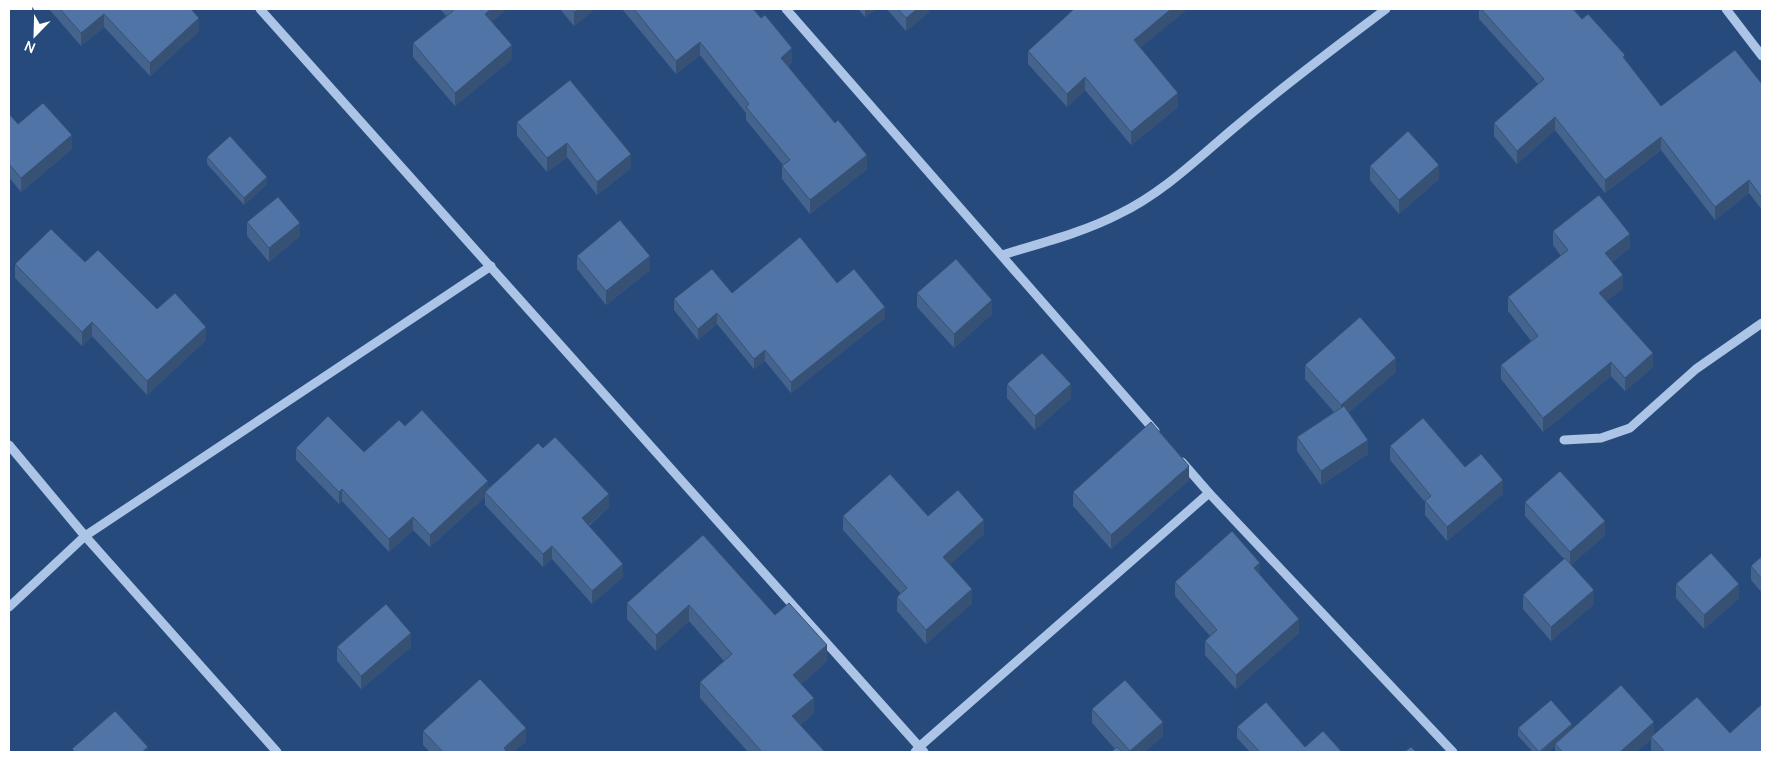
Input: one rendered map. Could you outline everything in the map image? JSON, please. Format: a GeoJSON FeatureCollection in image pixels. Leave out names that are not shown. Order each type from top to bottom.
{"type":"FeatureCollection","features":[{"type":"Feature","properties":{"kind":"street"},"geometry":{"type":"LineString","coordinates":[[260,9],[491,266],[919,750],[1209,492]]}},
{"type":"Feature","properties":{"kind":"street"},"geometry":{"type":"LineString","coordinates":[[786,9],[1163,441]]}},
{"type":"Feature","properties":{"kind":"street"},"geometry":{"type":"LineString","coordinates":[[1002,255],[1092,226],[1120,214],[1146,199],[1172,182],[1241,122],[1386,9]]}},
{"type":"Feature","properties":{"kind":"street"},"geometry":{"type":"LineString","coordinates":[[1726,9],[1762,56]]}},
{"type":"Feature","properties":{"kind":"street"},"geometry":{"type":"LineString","coordinates":[[9,607],[85,536],[491,266]]}},
{"type":"Feature","properties":{"kind":"street"},"geometry":{"type":"LineString","coordinates":[[1564,440],[1601,438],[1630,428],[1696,369],[1762,323]]}},
{"type":"Feature","properties":{"kind":"street"},"geometry":{"type":"LineString","coordinates":[[9,445],[85,536],[277,752]]}},
{"type":"Feature","properties":{"kind":"street"},"geometry":{"type":"LineString","coordinates":[[1176,456],[1453,752]]}},
{"type":"Feature","properties":{"kind":"building"},"geometry":{"type":"Polygon","coordinates":[[[60,9],[191,9],[199,18],[150,63],[104,14],[81,33],[60,9]]]}},
{"type":"Feature","properties":{"kind":"building"},"geometry":{"type":"Polygon","coordinates":[[[452,9],[491,9],[485,14],[512,45],[455,93],[413,43],[453,11],[452,9]]]}},
{"type":"Feature","properties":{"kind":"building"},"geometry":{"type":"Polygon","coordinates":[[[634,9],[753,9],[761,18],[765,15],[792,48],[781,58],[835,123],[838,120],[867,155],[810,200],[782,166],[790,160],[746,107],[749,104],[700,42],[676,61],[634,9]]]}},
{"type":"Feature","properties":{"kind":"building"},"geometry":{"type":"Polygon","coordinates":[[[898,9],[917,9],[906,18],[898,9]]]}},
{"type":"Feature","properties":{"kind":"building"},"geometry":{"type":"Polygon","coordinates":[[[1074,9],[1171,9],[1134,40],[1178,93],[1131,132],[1085,77],[1067,94],[1028,51],[1074,9]]]}},
{"type":"Feature","properties":{"kind":"building"},"geometry":{"type":"Polygon","coordinates":[[[1481,9],[1573,9],[1582,19],[1588,14],[1625,55],[1623,57],[1661,106],[1735,50],[1762,84],[1762,198],[1749,180],[1715,207],[1661,137],[1605,180],[1555,117],[1517,151],[1494,123],[1544,79],[1481,9]]]}},
{"type":"Feature","properties":{"kind":"building"},"geometry":{"type":"Polygon","coordinates":[[[570,80],[631,154],[597,182],[567,143],[547,158],[517,122],[570,80]]]}},
{"type":"Feature","properties":{"kind":"building"},"geometry":{"type":"Polygon","coordinates":[[[43,103],[72,135],[21,178],[9,164],[9,114],[18,124],[43,103]]]}},
{"type":"Feature","properties":{"kind":"building"},"geometry":{"type":"Polygon","coordinates":[[[1408,131],[1439,165],[1399,200],[1370,166],[1408,131]]]}},
{"type":"Feature","properties":{"kind":"building"},"geometry":{"type":"Polygon","coordinates":[[[230,136],[267,177],[244,198],[207,157],[230,136]]]}},
{"type":"Feature","properties":{"kind":"building"},"geometry":{"type":"Polygon","coordinates":[[[1599,195],[1630,234],[1605,253],[1623,275],[1599,293],[1653,353],[1625,378],[1611,362],[1543,418],[1501,365],[1538,336],[1508,297],[1568,250],[1553,231],[1599,195]]]}},
{"type":"Feature","properties":{"kind":"building"},"geometry":{"type":"Polygon","coordinates":[[[278,197],[300,223],[269,248],[247,222],[278,197]]]}},
{"type":"Feature","properties":{"kind":"building"},"geometry":{"type":"Polygon","coordinates":[[[620,220],[650,256],[606,291],[577,256],[620,220]]]}},
{"type":"Feature","properties":{"kind":"building"},"geometry":{"type":"Polygon","coordinates":[[[51,229],[85,262],[98,250],[157,309],[175,293],[206,327],[147,381],[92,322],[82,332],[15,264],[51,229]]]}},
{"type":"Feature","properties":{"kind":"building"},"geometry":{"type":"Polygon","coordinates":[[[800,237],[837,283],[854,269],[885,307],[791,382],[765,350],[754,359],[717,313],[698,329],[674,299],[712,269],[732,293],[800,237]]]}},
{"type":"Feature","properties":{"kind":"building"},"geometry":{"type":"Polygon","coordinates":[[[956,259],[992,300],[954,334],[917,293],[956,259]]]}},
{"type":"Feature","properties":{"kind":"building"},"geometry":{"type":"Polygon","coordinates":[[[1360,317],[1396,358],[1341,405],[1305,365],[1360,317]]]}},
{"type":"Feature","properties":{"kind":"building"},"geometry":{"type":"Polygon","coordinates":[[[1042,353],[1071,384],[1035,416],[1007,384],[1042,353]]]}},
{"type":"Feature","properties":{"kind":"building"},"geometry":{"type":"Polygon","coordinates":[[[1344,406],[1368,440],[1321,471],[1297,437],[1344,406]]]}},
{"type":"Feature","properties":{"kind":"building"},"geometry":{"type":"Polygon","coordinates":[[[422,410],[488,481],[430,535],[413,517],[389,539],[342,489],[339,492],[296,448],[328,416],[364,452],[399,420],[405,426],[422,410]]]}},
{"type":"Feature","properties":{"kind":"building"},"geometry":{"type":"Polygon","coordinates":[[[1423,418],[1465,467],[1481,454],[1503,480],[1447,527],[1425,501],[1431,496],[1390,446],[1423,418]]]}},
{"type":"Feature","properties":{"kind":"building"},"geometry":{"type":"Polygon","coordinates":[[[1151,422],[1189,466],[1111,535],[1073,492],[1151,422]]]}},
{"type":"Feature","properties":{"kind":"building"},"geometry":{"type":"Polygon","coordinates":[[[555,437],[609,494],[582,518],[623,564],[592,591],[552,546],[543,554],[485,492],[538,443],[543,448],[555,437]]]}},
{"type":"Feature","properties":{"kind":"building"},"geometry":{"type":"Polygon","coordinates":[[[1560,471],[1605,521],[1570,552],[1525,502],[1560,471]]]}},
{"type":"Feature","properties":{"kind":"building"},"geometry":{"type":"Polygon","coordinates":[[[890,474],[928,516],[958,490],[984,520],[943,557],[972,589],[926,630],[897,597],[907,588],[843,516],[890,474]]]}},
{"type":"Feature","properties":{"kind":"building"},"geometry":{"type":"Polygon","coordinates":[[[1232,531],[1260,563],[1254,568],[1299,619],[1236,675],[1205,641],[1217,630],[1175,582],[1232,531]]]}},
{"type":"Feature","properties":{"kind":"building"},"geometry":{"type":"Polygon","coordinates":[[[703,535],[775,615],[789,603],[827,645],[793,675],[814,698],[792,716],[825,752],[762,752],[700,682],[732,654],[689,605],[656,635],[627,603],[703,535]]]}},
{"type":"Feature","properties":{"kind":"building"},"geometry":{"type":"Polygon","coordinates":[[[1711,553],[1739,584],[1704,615],[1676,584],[1711,553]]]}},
{"type":"Feature","properties":{"kind":"building"},"geometry":{"type":"Polygon","coordinates":[[[1762,556],[1762,579],[1751,566],[1762,556]]]}},
{"type":"Feature","properties":{"kind":"building"},"geometry":{"type":"Polygon","coordinates":[[[1565,558],[1594,590],[1551,627],[1523,595],[1565,558]]]}},
{"type":"Feature","properties":{"kind":"building"},"geometry":{"type":"Polygon","coordinates":[[[386,604],[411,633],[361,676],[337,647],[386,604]]]}},
{"type":"Feature","properties":{"kind":"building"},"geometry":{"type":"Polygon","coordinates":[[[480,679],[526,728],[504,748],[507,752],[443,752],[423,731],[480,679]]]}},
{"type":"Feature","properties":{"kind":"building"},"geometry":{"type":"Polygon","coordinates":[[[1125,680],[1163,722],[1130,751],[1092,709],[1125,680]]]}},
{"type":"Feature","properties":{"kind":"building"},"geometry":{"type":"Polygon","coordinates":[[[1621,685],[1654,722],[1620,752],[1563,752],[1555,744],[1621,685]]]}},
{"type":"Feature","properties":{"kind":"building"},"geometry":{"type":"Polygon","coordinates":[[[1697,697],[1730,733],[1762,704],[1762,752],[1665,752],[1651,737],[1697,697]]]}},
{"type":"Feature","properties":{"kind":"building"},"geometry":{"type":"Polygon","coordinates":[[[1551,700],[1572,724],[1539,752],[1518,728],[1551,700]]]}},
{"type":"Feature","properties":{"kind":"building"},"geometry":{"type":"Polygon","coordinates":[[[1266,702],[1305,747],[1323,731],[1342,752],[1260,752],[1237,727],[1266,702]]]}},
{"type":"Feature","properties":{"kind":"building"},"geometry":{"type":"Polygon","coordinates":[[[115,711],[148,747],[142,752],[75,752],[72,749],[115,711]]]}},
{"type":"Feature","properties":{"kind":"building"},"geometry":{"type":"Polygon","coordinates":[[[1117,747],[1122,752],[1111,752],[1117,747]]]}},
{"type":"Feature","properties":{"kind":"building"},"geometry":{"type":"Polygon","coordinates":[[[1411,747],[1416,752],[1404,752],[1411,747]]]}}]}
